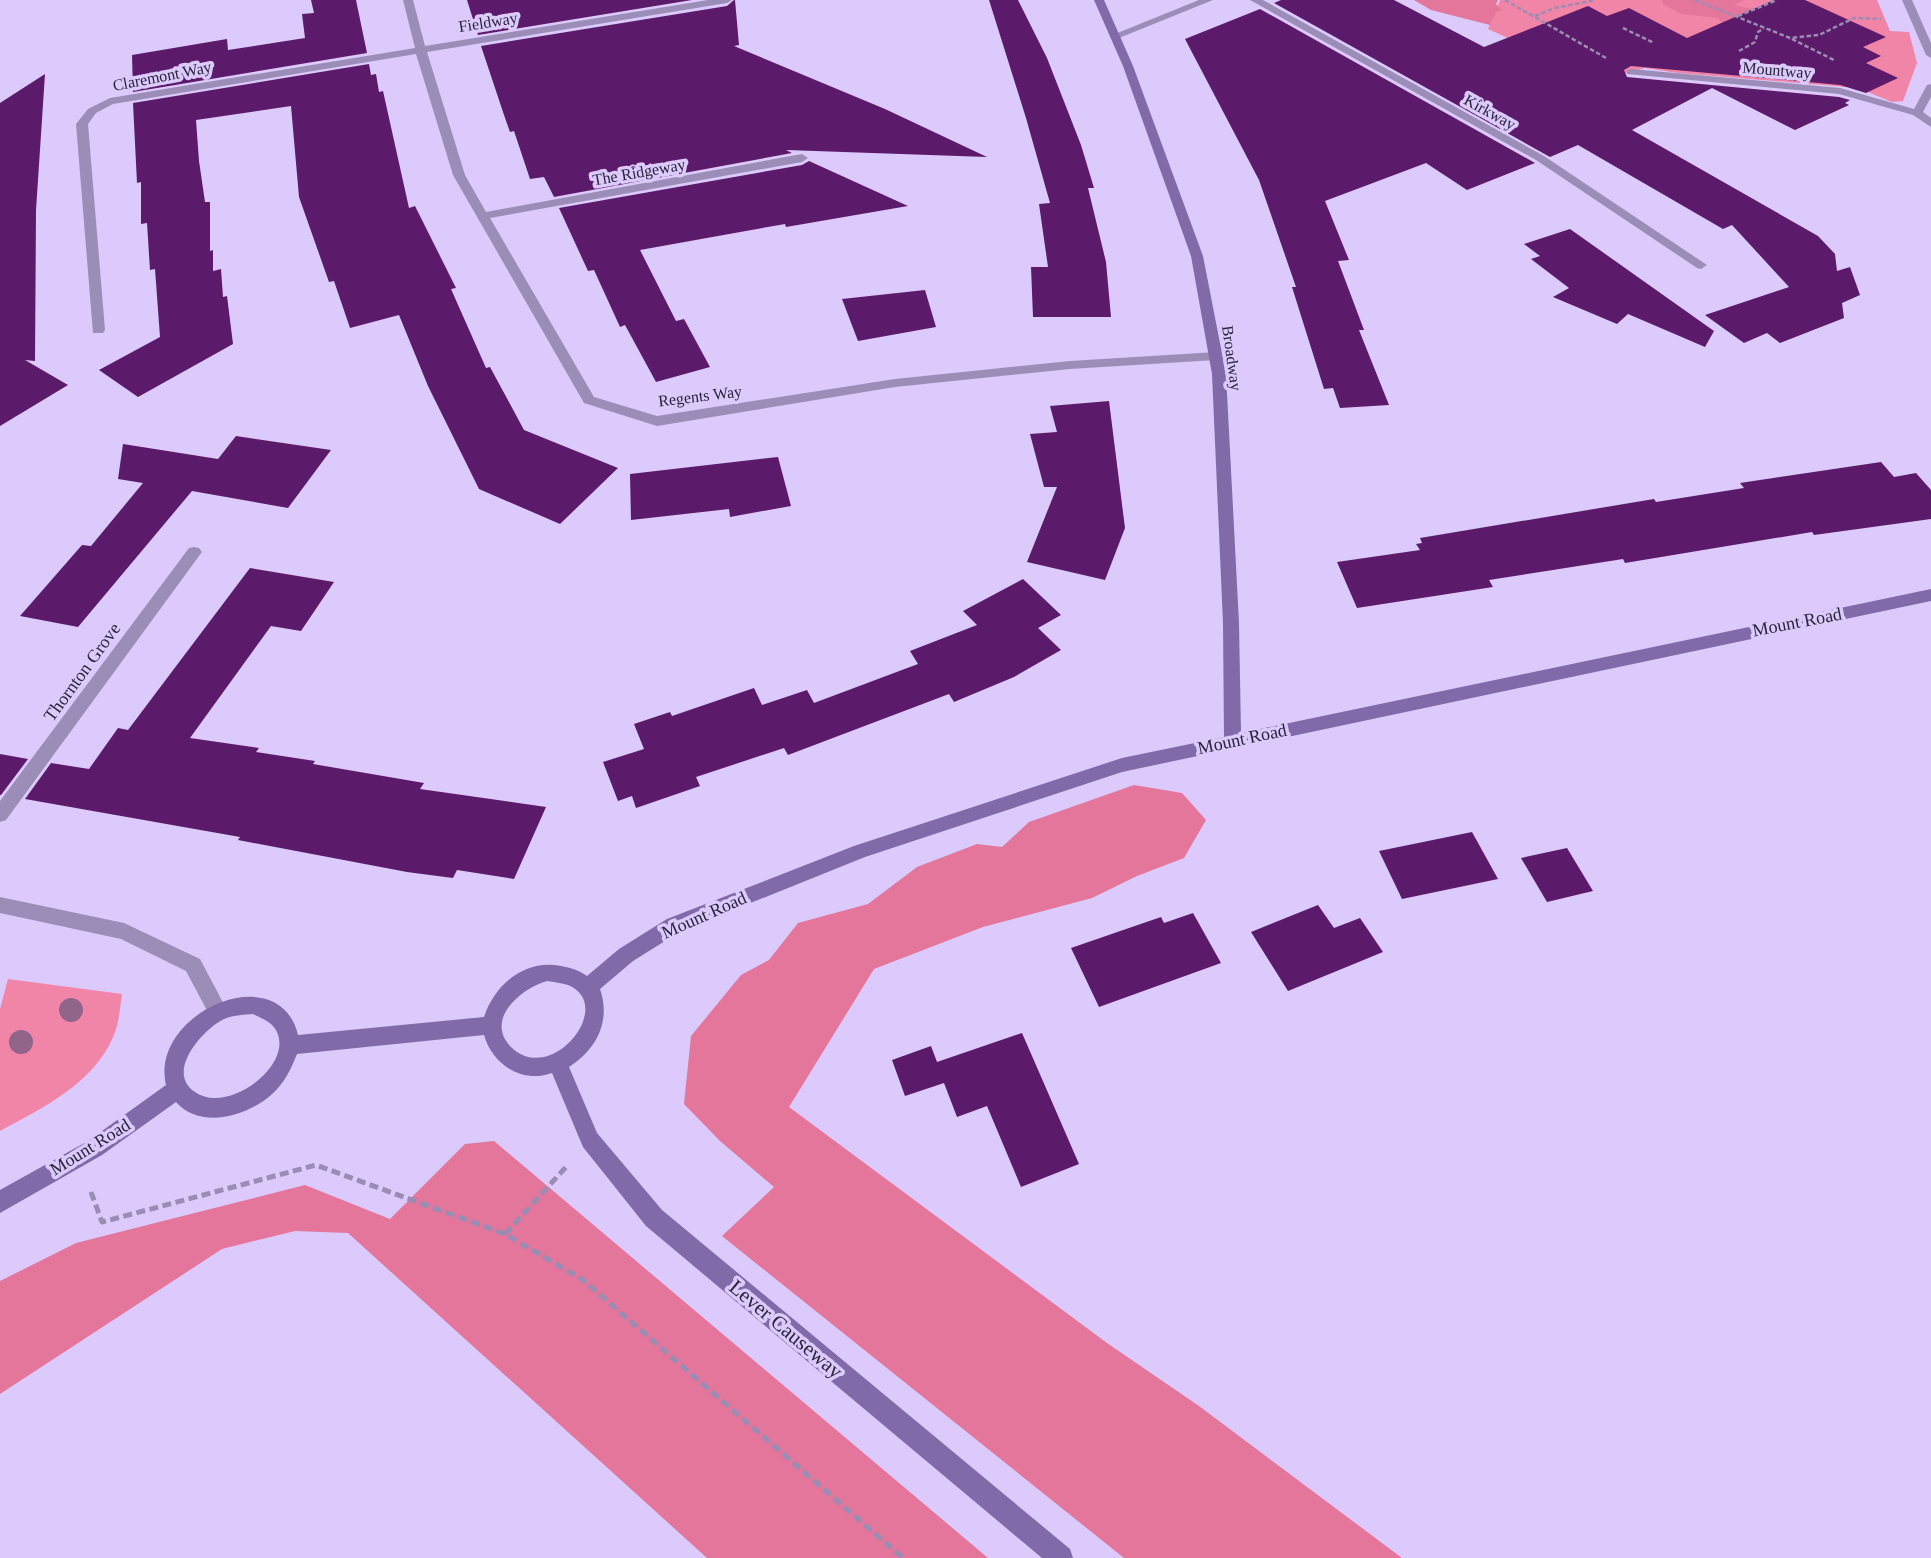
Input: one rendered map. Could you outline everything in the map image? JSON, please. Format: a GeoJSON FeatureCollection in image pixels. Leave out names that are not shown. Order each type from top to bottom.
{"type":"FeatureCollection","features":[{"type":"Feature","properties":{"kind":"main road","name":"Broadway"},"geometry":{"type":"LineString","coordinates":[[1100,0],[1197,256],[1216,356],[1231,623],[1233,740]]}},
{"type":"Feature","properties":{"kind":"main road","name":"Mount Road"},"geometry":{"type":"LineString","coordinates":[[589,987],[626,955],[674,925],[860,851],[1122,765],[1931,595]]}},
{"type":"Feature","properties":{"kind":"main road"},"geometry":{"type":"LineString","coordinates":[[564,972],[589,987],[595,999],[593,1028],[579,1048],[557,1062],[540,1066],[524,1065],[510,1060],[499,1051],[492,1039],[491,1025],[503,996],[530,976],[564,972]]}},
{"type":"Feature","properties":{"kind":"main road"},"geometry":{"type":"LineString","coordinates":[[255,1005],[272,1010],[285,1023],[290,1045],[285,1061],[274,1080],[259,1093],[243,1102],[224,1107],[206,1107],[188,1100],[177,1089],[173,1073],[185,1039],[200,1024],[218,1012],[236,1006],[255,1005]]}},
{"type":"Feature","properties":{"kind":"main road"},"geometry":{"type":"LineString","coordinates":[[290,1045],[352,1041],[491,1025]]}},
{"type":"Feature","properties":{"kind":"main road","name":"Lever Causeway"},"geometry":{"type":"LineString","coordinates":[[557,1062],[590,1140],[654,1218],[1061,1558]]}},
{"type":"Feature","properties":{"kind":"main road","name":"Mount Road"},"geometry":{"type":"LineString","coordinates":[[0,1202],[79,1157],[177,1089]]}},
{"type":"Feature","properties":{"kind":"street","name":"Regents Way"},"geometry":{"type":"LineString","coordinates":[[408,0],[459,175],[589,400],[657,421],[895,383],[1070,365],[1216,356]]}},
{"type":"Feature","properties":{"kind":"street","name":"Fieldway"},"geometry":{"type":"LineString","coordinates":[[420,48],[727,0]]}},
{"type":"Feature","properties":{"kind":"street"},"geometry":{"type":"LineString","coordinates":[[1115,36],[1208,0]]}},
{"type":"Feature","properties":{"kind":"street","name":"Kirkway"},"geometry":{"type":"LineString","coordinates":[[1255,0],[1540,158],[1701,265]]}},
{"type":"Feature","properties":{"kind":"street"},"geometry":{"type":"LineString","coordinates":[[1907,0],[1931,55]]}},
{"type":"Feature","properties":{"kind":"street","name":"Claremont Way"},"geometry":{"type":"LineString","coordinates":[[98,330],[82,136],[82,124],[92,111],[110,101],[137,94],[420,48]]}},
{"type":"Feature","properties":{"kind":"street","name":"Mountway"},"geometry":{"type":"LineString","coordinates":[[1631,72],[1840,91],[1917,113]]}},
{"type":"Feature","properties":{"kind":"street"},"geometry":{"type":"LineString","coordinates":[[1931,88],[1917,113],[1931,124]]}},
{"type":"Feature","properties":{"kind":"street","name":"The Ridgeway"},"geometry":{"type":"LineString","coordinates":[[482,216],[802,158]]}},
{"type":"Feature","properties":{"kind":"street","name":"Thornton Grove"},"geometry":{"type":"LineString","coordinates":[[0,814],[194,552]]}},
{"type":"Feature","properties":{"kind":"street"},"geometry":{"type":"LineString","coordinates":[[0,905],[124,931],[193,965],[218,1012]]}},
{"type":"Feature","properties":{"kind":"path"},"geometry":{"type":"LineString","coordinates":[[1505,0],[1631,72]]}},
{"type":"Feature","properties":{"kind":"path"},"geometry":{"type":"LineString","coordinates":[[1534,17],[1555,8],[1595,0]]}},
{"type":"Feature","properties":{"kind":"path"},"geometry":{"type":"LineString","coordinates":[[1695,0],[1790,38],[1840,62]]}},
{"type":"Feature","properties":{"kind":"path"},"geometry":{"type":"LineString","coordinates":[[1738,16],[1777,0]]}},
{"type":"Feature","properties":{"kind":"path"},"geometry":{"type":"LineString","coordinates":[[1790,38],[1819,35],[1854,18],[1917,20]]}},
{"type":"Feature","properties":{"kind":"path"},"geometry":{"type":"LineString","coordinates":[[505,1234],[590,1140]]}},
{"type":"Feature","properties":{"kind":"path"},"geometry":{"type":"LineString","coordinates":[[79,1157],[102,1222],[316,1165],[505,1234],[583,1280],[903,1558]]}},
{"type":"Feature","properties":{"kind":"shaded area"},"geometry":{"type":"Polygon","coordinates":[[[1414,0],[1498,0],[1496,4],[1502,10],[1496,12],[1490,25],[1431,10],[1414,0]]]}},
{"type":"Feature","properties":{"kind":"shaded area"},"geometry":{"type":"Polygon","coordinates":[[[1500,0],[1877,0],[1890,31],[1909,32],[1917,63],[1903,101],[1892,102],[1858,88],[1645,68],[1601,80],[1488,29],[1500,0]]]}},
{"type":"Feature","properties":{"kind":"shaded area"},"geometry":{"type":"Polygon","coordinates":[[[1662,0],[1745,0],[1734,5],[1767,12],[1726,27],[1718,18],[1681,14],[1663,4],[1662,0]]]}},
{"type":"Feature","properties":{"kind":"shaded area"},"geometry":{"type":"Polygon","coordinates":[[[1134,785],[1182,793],[1206,820],[1184,858],[1137,876],[1092,898],[983,927],[874,969],[789,1107],[1107,1343],[1199,1406],[1402,1558],[1124,1558],[722,1236],[774,1187],[720,1141],[684,1104],[691,1036],[741,975],[769,960],[798,923],[868,904],[917,867],[977,844],[1002,847],[1029,822],[1134,785]]]}},
{"type":"Feature","properties":{"kind":"shaded area"},"geometry":{"type":"Polygon","coordinates":[[[8,979],[122,994],[115,1032],[93,1068],[49,1104],[0,1131],[0,1009],[8,979]]]}},
{"type":"Feature","properties":{"kind":"shaded area"},"geometry":{"type":"Polygon","coordinates":[[[494,1141],[988,1558],[707,1558],[348,1233],[295,1231],[222,1249],[0,1394],[0,1281],[76,1243],[305,1185],[390,1219],[465,1144],[494,1141]]]}},
{"type":"Feature","properties":{"kind":"building"},"geometry":{"type":"Polygon","coordinates":[[[311,0],[356,0],[367,53],[133,92],[132,55],[227,39],[228,50],[305,38],[302,14],[314,13],[311,0]]]}},
{"type":"Feature","properties":{"kind":"building"},"geometry":{"type":"Polygon","coordinates":[[[467,0],[692,0],[478,35],[467,0]]]}},
{"type":"Feature","properties":{"kind":"building"},"geometry":{"type":"Polygon","coordinates":[[[734,0],[739,45],[734,46],[885,109],[987,157],[786,150],[792,153],[554,197],[544,177],[530,179],[514,131],[510,132],[481,46],[727,6],[734,0]]]}},
{"type":"Feature","properties":{"kind":"building"},"geometry":{"type":"Polygon","coordinates":[[[989,0],[1018,0],[1047,58],[1081,145],[1094,188],[1088,188],[1106,262],[1111,317],[1033,317],[1031,267],[1048,267],[1039,204],[1050,203],[989,0]]]}},
{"type":"Feature","properties":{"kind":"building"},"geometry":{"type":"Polygon","coordinates":[[[1281,0],[1394,0],[1484,47],[1588,6],[1607,16],[1629,8],[1687,38],[1774,0],[1805,0],[1886,37],[1863,47],[1881,56],[1866,63],[1898,78],[1866,93],[1840,85],[1631,66],[1624,70],[1627,77],[1850,100],[1845,103],[1849,105],[1795,130],[1712,88],[1632,130],[1818,236],[1835,254],[1837,271],[1850,267],[1860,295],[1842,303],[1844,318],[1780,343],[1767,333],[1744,343],[1705,315],[1789,287],[1732,225],[1723,229],[1578,145],[1550,157],[1274,3],[1281,0]]]}},
{"type":"Feature","properties":{"kind":"building"},"geometry":{"type":"Polygon","coordinates":[[[1260,9],[1535,163],[1467,190],[1426,163],[1325,201],[1349,260],[1338,261],[1364,330],[1359,330],[1389,405],[1340,408],[1333,388],[1324,389],[1292,287],[1296,287],[1259,180],[1185,39],[1260,9]]]}},
{"type":"Feature","properties":{"kind":"building"},"geometry":{"type":"Polygon","coordinates":[[[369,64],[371,75],[376,74],[379,92],[383,91],[409,208],[415,206],[456,288],[451,289],[486,368],[490,367],[524,430],[618,468],[560,524],[479,489],[428,386],[399,315],[350,328],[334,281],[329,282],[299,197],[291,106],[196,120],[205,202],[210,202],[210,251],[213,250],[213,271],[221,269],[223,297],[227,296],[233,344],[138,397],[99,370],[160,337],[155,269],[150,270],[147,223],[141,224],[141,182],[137,183],[133,103],[369,64]]]}},
{"type":"Feature","properties":{"kind":"building"},"geometry":{"type":"Polygon","coordinates":[[[45,74],[36,210],[35,361],[25,360],[68,385],[0,426],[0,103],[45,74]]]}},
{"type":"Feature","properties":{"kind":"building"},"geometry":{"type":"Polygon","coordinates":[[[809,161],[908,206],[786,227],[785,224],[640,250],[676,321],[684,319],[710,367],[656,382],[625,325],[620,327],[594,270],[588,271],[559,208],[802,165],[809,161]]]}},
{"type":"Feature","properties":{"kind":"building"},"geometry":{"type":"Polygon","coordinates":[[[1570,229],[1714,331],[1705,347],[1628,314],[1617,324],[1553,297],[1569,288],[1531,259],[1540,256],[1524,244],[1570,229]]]}},
{"type":"Feature","properties":{"kind":"building"},"geometry":{"type":"Polygon","coordinates":[[[925,290],[936,327],[858,341],[842,299],[925,290]]]}},
{"type":"Feature","properties":{"kind":"building"},"geometry":{"type":"Polygon","coordinates":[[[1109,401],[1125,528],[1105,580],[1027,562],[1057,487],[1044,487],[1030,434],[1057,432],[1050,406],[1109,401]]]}},
{"type":"Feature","properties":{"kind":"building"},"geometry":{"type":"Polygon","coordinates":[[[236,436],[331,450],[288,508],[192,491],[78,627],[20,616],[82,545],[91,546],[143,483],[118,479],[123,444],[218,459],[236,436]]]}},
{"type":"Feature","properties":{"kind":"building"},"geometry":{"type":"Polygon","coordinates":[[[778,457],[791,506],[730,517],[729,509],[631,520],[630,474],[778,457]]]}},
{"type":"Feature","properties":{"kind":"building"},"geometry":{"type":"Polygon","coordinates":[[[1881,462],[1894,477],[1916,473],[1931,490],[1931,519],[1814,535],[1812,532],[1625,563],[1623,559],[1489,580],[1493,587],[1357,608],[1337,562],[1420,550],[1416,544],[1422,543],[1420,538],[1654,499],[1656,502],[1744,488],[1740,483],[1881,462]]]}},
{"type":"Feature","properties":{"kind":"building"},"geometry":{"type":"Polygon","coordinates":[[[250,568],[334,582],[301,631],[271,626],[190,738],[259,748],[256,752],[424,783],[420,789],[546,807],[514,879],[457,870],[453,878],[407,872],[238,840],[240,837],[25,799],[51,763],[89,769],[118,728],[128,730],[250,568]]]}},
{"type":"Feature","properties":{"kind":"building"},"geometry":{"type":"Polygon","coordinates":[[[1023,579],[1061,615],[1038,628],[1061,650],[1014,677],[954,702],[949,694],[788,755],[784,748],[696,777],[700,786],[636,808],[632,796],[618,801],[603,762],[644,749],[634,724],[670,712],[672,716],[754,688],[762,705],[807,690],[814,703],[918,664],[910,651],[977,625],[963,611],[1023,579]]]}},
{"type":"Feature","properties":{"kind":"building"},"geometry":{"type":"Polygon","coordinates":[[[0,754],[28,759],[1,795],[0,795],[0,754]]]}},
{"type":"Feature","properties":{"kind":"building"},"geometry":{"type":"Polygon","coordinates":[[[1472,832],[1498,879],[1402,899],[1379,851],[1472,832]]]}},
{"type":"Feature","properties":{"kind":"building"},"geometry":{"type":"Polygon","coordinates":[[[1567,848],[1593,891],[1547,902],[1521,858],[1567,848]]]}},
{"type":"Feature","properties":{"kind":"building"},"geometry":{"type":"Polygon","coordinates":[[[1318,905],[1334,928],[1360,918],[1383,952],[1288,991],[1251,932],[1318,905]]]}},
{"type":"Feature","properties":{"kind":"building"},"geometry":{"type":"Polygon","coordinates":[[[1193,913],[1221,963],[1099,1007],[1071,948],[1161,917],[1164,923],[1193,913]]]}},
{"type":"Feature","properties":{"kind":"building"},"geometry":{"type":"Polygon","coordinates":[[[1022,1033],[1079,1164],[1021,1187],[987,1106],[957,1117],[944,1083],[905,1096],[892,1060],[931,1046],[937,1062],[1022,1033]]]}}]}
